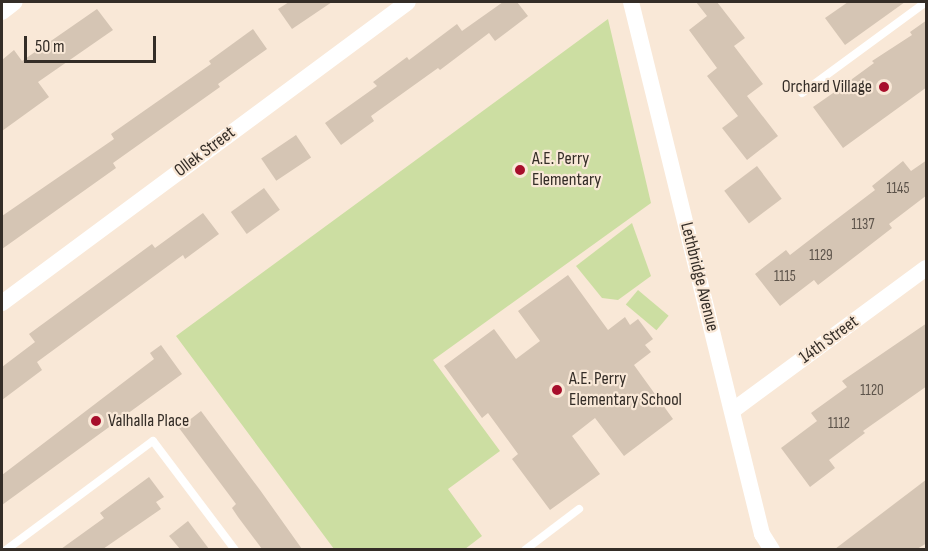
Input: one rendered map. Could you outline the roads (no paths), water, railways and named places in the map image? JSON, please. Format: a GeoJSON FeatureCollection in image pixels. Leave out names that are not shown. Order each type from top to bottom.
{"type":"FeatureCollection","features":[{"type":"Feature","properties":{"kind":"street"},"geometry":{"type":"LineString","coordinates":[[2,12],[15,2]]}},
{"type":"Feature","properties":{"kind":"street","name":"Ollek Street"},"geometry":{"type":"LineString","coordinates":[[2,303],[408,2]]}},
{"type":"Feature","properties":{"kind":"street","name":"Lethbridge Avenue"},"geometry":{"type":"LineString","coordinates":[[631,2],[762,534],[772,549]]}},
{"type":"Feature","properties":{"kind":"street","name":"14th Street"},"geometry":{"type":"LineString","coordinates":[[732,411],[927,268]]}},
{"type":"Feature","properties":{"kind":"lane"},"geometry":{"type":"LineString","coordinates":[[802,93],[926,2]]}},
{"type":"Feature","properties":{"kind":"lane"},"geometry":{"type":"LineString","coordinates":[[6,549],[153,441],[235,549]]}},
{"type":"Feature","properties":{"kind":"lane"},"geometry":{"type":"LineString","coordinates":[[525,549],[579,509]]}},
{"type":"Feature","properties":{"kind":"place","name":"Orchard Village"},"geometry":{"type":"Point","coordinates":[884,87]}},
{"type":"Feature","properties":{"kind":"place","name":"A.E. Perry Elementary"},"geometry":{"type":"Point","coordinates":[520,170]}},
{"type":"Feature","properties":{"kind":"place","name":"A.E. Perry Elementary School"},"geometry":{"type":"Point","coordinates":[557,390]}},
{"type":"Feature","properties":{"kind":"place","name":"Valhalla Place"},"geometry":{"type":"Point","coordinates":[96,421]}}]}
